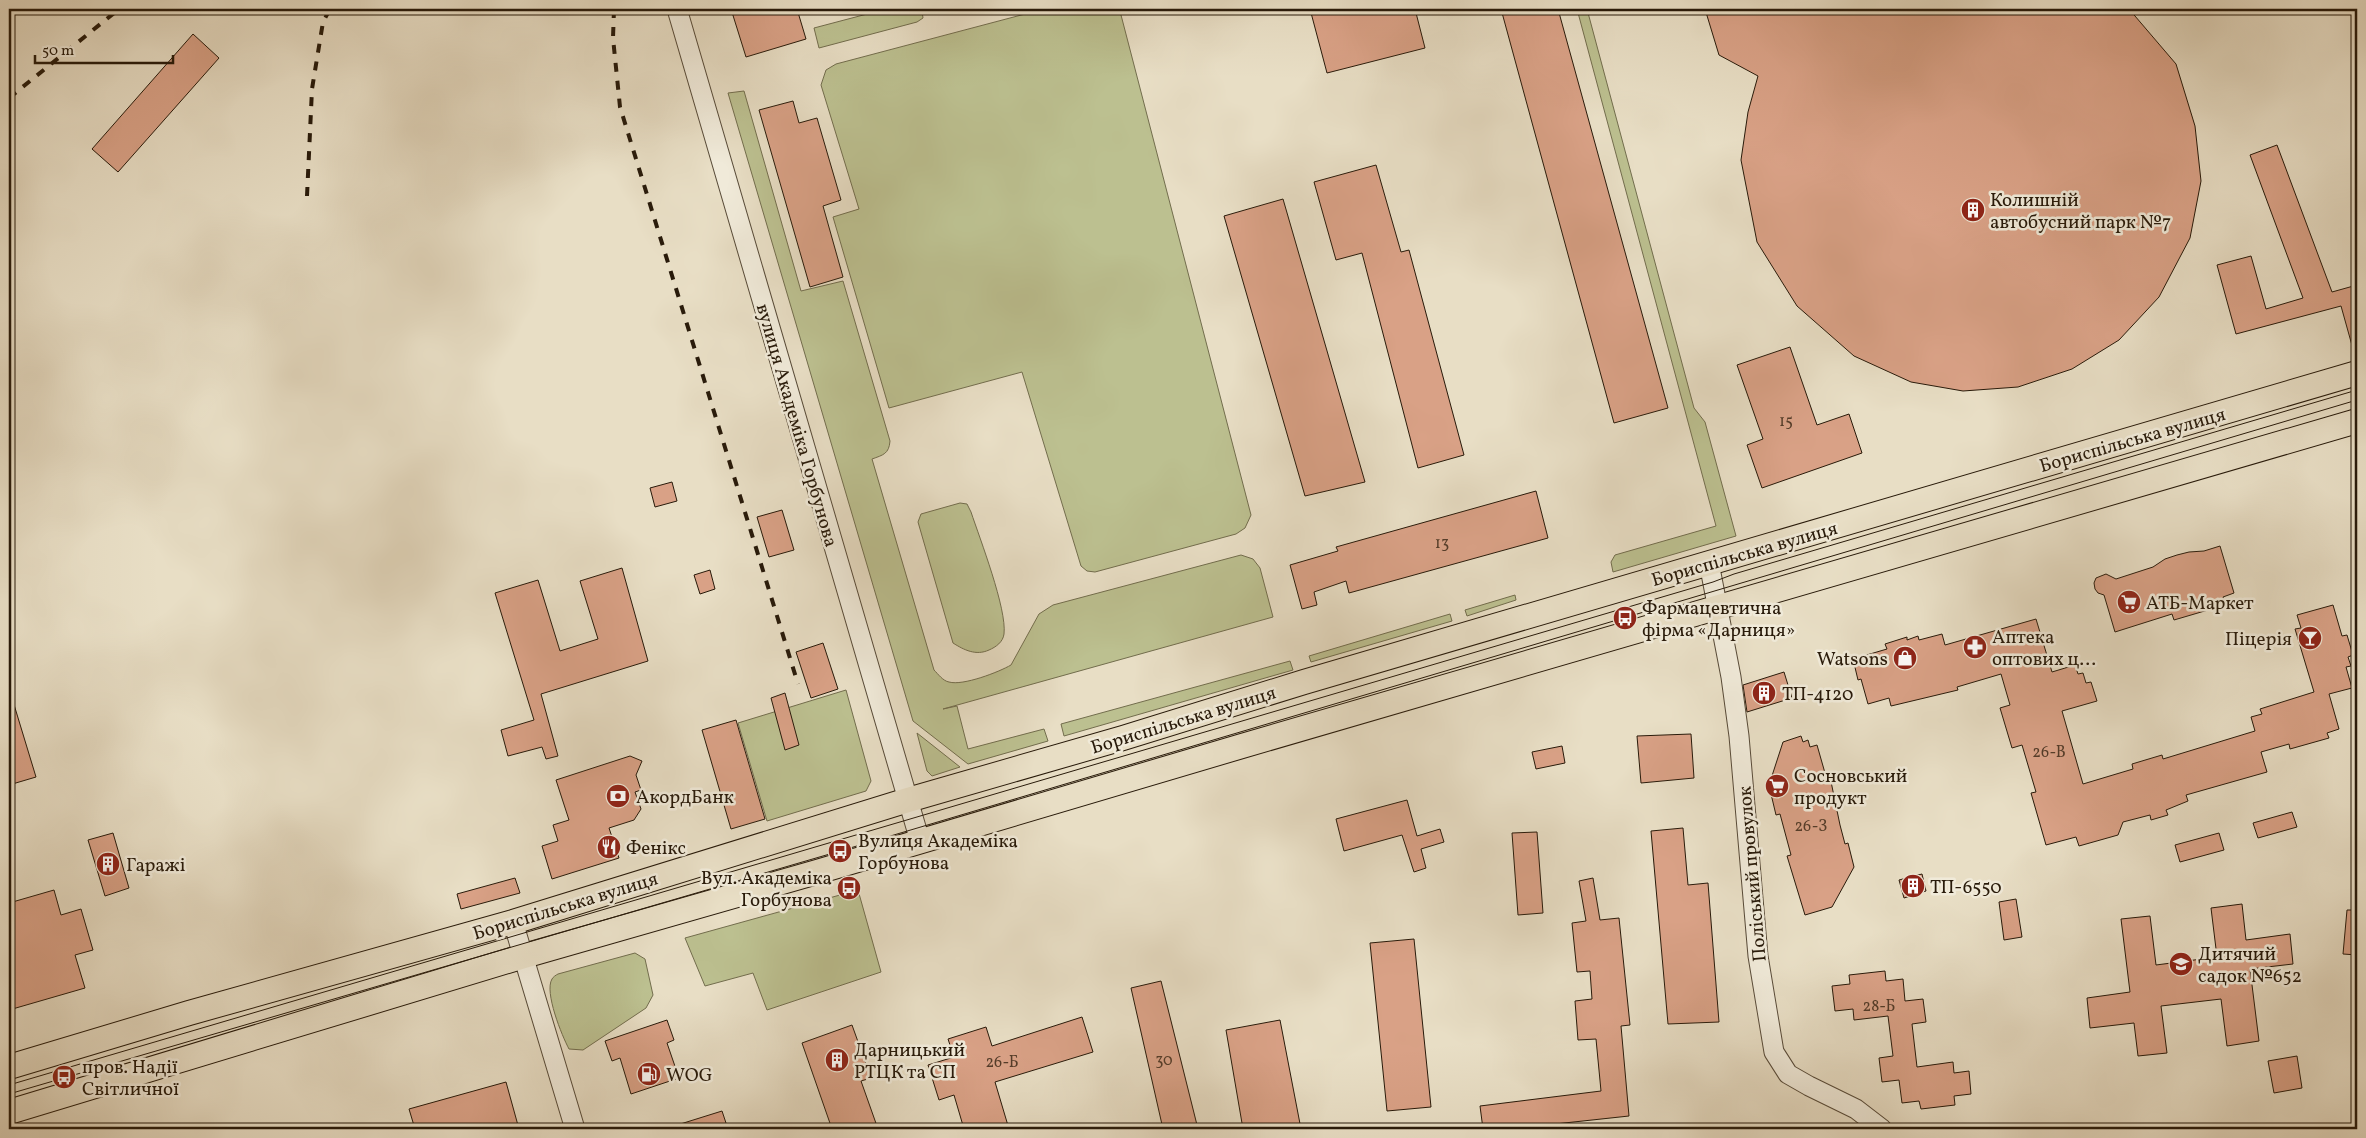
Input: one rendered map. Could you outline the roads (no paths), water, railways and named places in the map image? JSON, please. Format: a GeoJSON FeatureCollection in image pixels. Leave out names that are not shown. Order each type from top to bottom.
{"type":"FeatureCollection","features":[{"type":"Feature","properties":{"kind":"main road","name":"Бориспільська вулиця"},"geometry":{"type":"LineString","coordinates":[[9,1066],[189,1013],[513,922],[908,800],[2357,373]]}},
{"type":"Feature","properties":{"kind":"main road","name":"Бориспільська вулиця"},"geometry":{"type":"LineString","coordinates":[[9,1112],[524,956],[2357,421]]}},
{"type":"Feature","properties":{"kind":"street","name":"вулиця Академіка Горбунова"},"geometry":{"type":"LineString","coordinates":[[677,9],[920,840]]}},
{"type":"Feature","properties":{"kind":"street","name":"Поліський провулок"},"geometry":{"type":"LineString","coordinates":[[1709,563],[1731,677],[1739,736],[1758,956],[1774,1052],[1788,1074],[1856,1109],[1882,1129]]}},
{"type":"Feature","properties":{"kind":"street"},"geometry":{"type":"LineString","coordinates":[[513,922],[575,1129]]}},
{"type":"Feature","properties":{"kind":"tram line"},"geometry":{"type":"LineString","coordinates":[[9,1085],[2357,390]]}},
{"type":"Feature","properties":{"kind":"tram line"},"geometry":{"type":"LineString","coordinates":[[9,1094],[840,851],[2357,400]]}},
{"type":"Feature","properties":{"kind":"railway"},"geometry":{"type":"LineString","coordinates":[[9,98],[119,9]]}},
{"type":"Feature","properties":{"kind":"railway"},"geometry":{"type":"LineString","coordinates":[[307,196],[312,89],[323,22],[330,9]]}},
{"type":"Feature","properties":{"kind":"railway"},"geometry":{"type":"LineString","coordinates":[[614,9],[613,38],[620,107],[798,684]]}},
{"type":"Feature","properties":{"kind":"place","name":"Колишній автобусний парк №7"},"geometry":{"type":"Point","coordinates":[1973,210]}},
{"type":"Feature","properties":{"kind":"place","name":"АТБ-Маркет"},"geometry":{"type":"Point","coordinates":[2129,602]}},
{"type":"Feature","properties":{"kind":"place","name":"Фармацевтична фірма «Дарниця»"},"geometry":{"type":"Point","coordinates":[1625,618]}},
{"type":"Feature","properties":{"kind":"place","name":"Піцерія"},"geometry":{"type":"Point","coordinates":[2310,638]}},
{"type":"Feature","properties":{"kind":"place","name":"Аптека оптових ц..."},"geometry":{"type":"Point","coordinates":[1975,647]}},
{"type":"Feature","properties":{"kind":"place","name":"Watsons"},"geometry":{"type":"Point","coordinates":[1905,658]}},
{"type":"Feature","properties":{"kind":"place","name":"ТП-4120"},"geometry":{"type":"Point","coordinates":[1764,693]}},
{"type":"Feature","properties":{"kind":"place","name":"Сосновський продукт"},"geometry":{"type":"Point","coordinates":[1777,786]}},
{"type":"Feature","properties":{"kind":"place","name":"АкордБанк"},"geometry":{"type":"Point","coordinates":[618,796]}},
{"type":"Feature","properties":{"kind":"place","name":"Фенікс"},"geometry":{"type":"Point","coordinates":[609,847]}},
{"type":"Feature","properties":{"kind":"place","name":"Вулиця Академіка Горбунова"},"geometry":{"type":"Point","coordinates":[840,851]}},
{"type":"Feature","properties":{"kind":"place","name":"Гаражі"},"geometry":{"type":"Point","coordinates":[108,864]}},
{"type":"Feature","properties":{"kind":"place","name":"ТП-6550"},"geometry":{"type":"Point","coordinates":[1913,886]}},
{"type":"Feature","properties":{"kind":"place","name":"Вул. Академіка Горбунова"},"geometry":{"type":"Point","coordinates":[849,888]}},
{"type":"Feature","properties":{"kind":"place","name":"Дитячий садок №652"},"geometry":{"type":"Point","coordinates":[2181,964]}},
{"type":"Feature","properties":{"kind":"place","name":"Дарницький РТЦК та СП"},"geometry":{"type":"Point","coordinates":[837,1060]}},
{"type":"Feature","properties":{"kind":"place","name":"WOG"},"geometry":{"type":"Point","coordinates":[649,1074]}},
{"type":"Feature","properties":{"kind":"place","name":"пров. Надії Світличної"},"geometry":{"type":"Point","coordinates":[64,1077]}}]}
